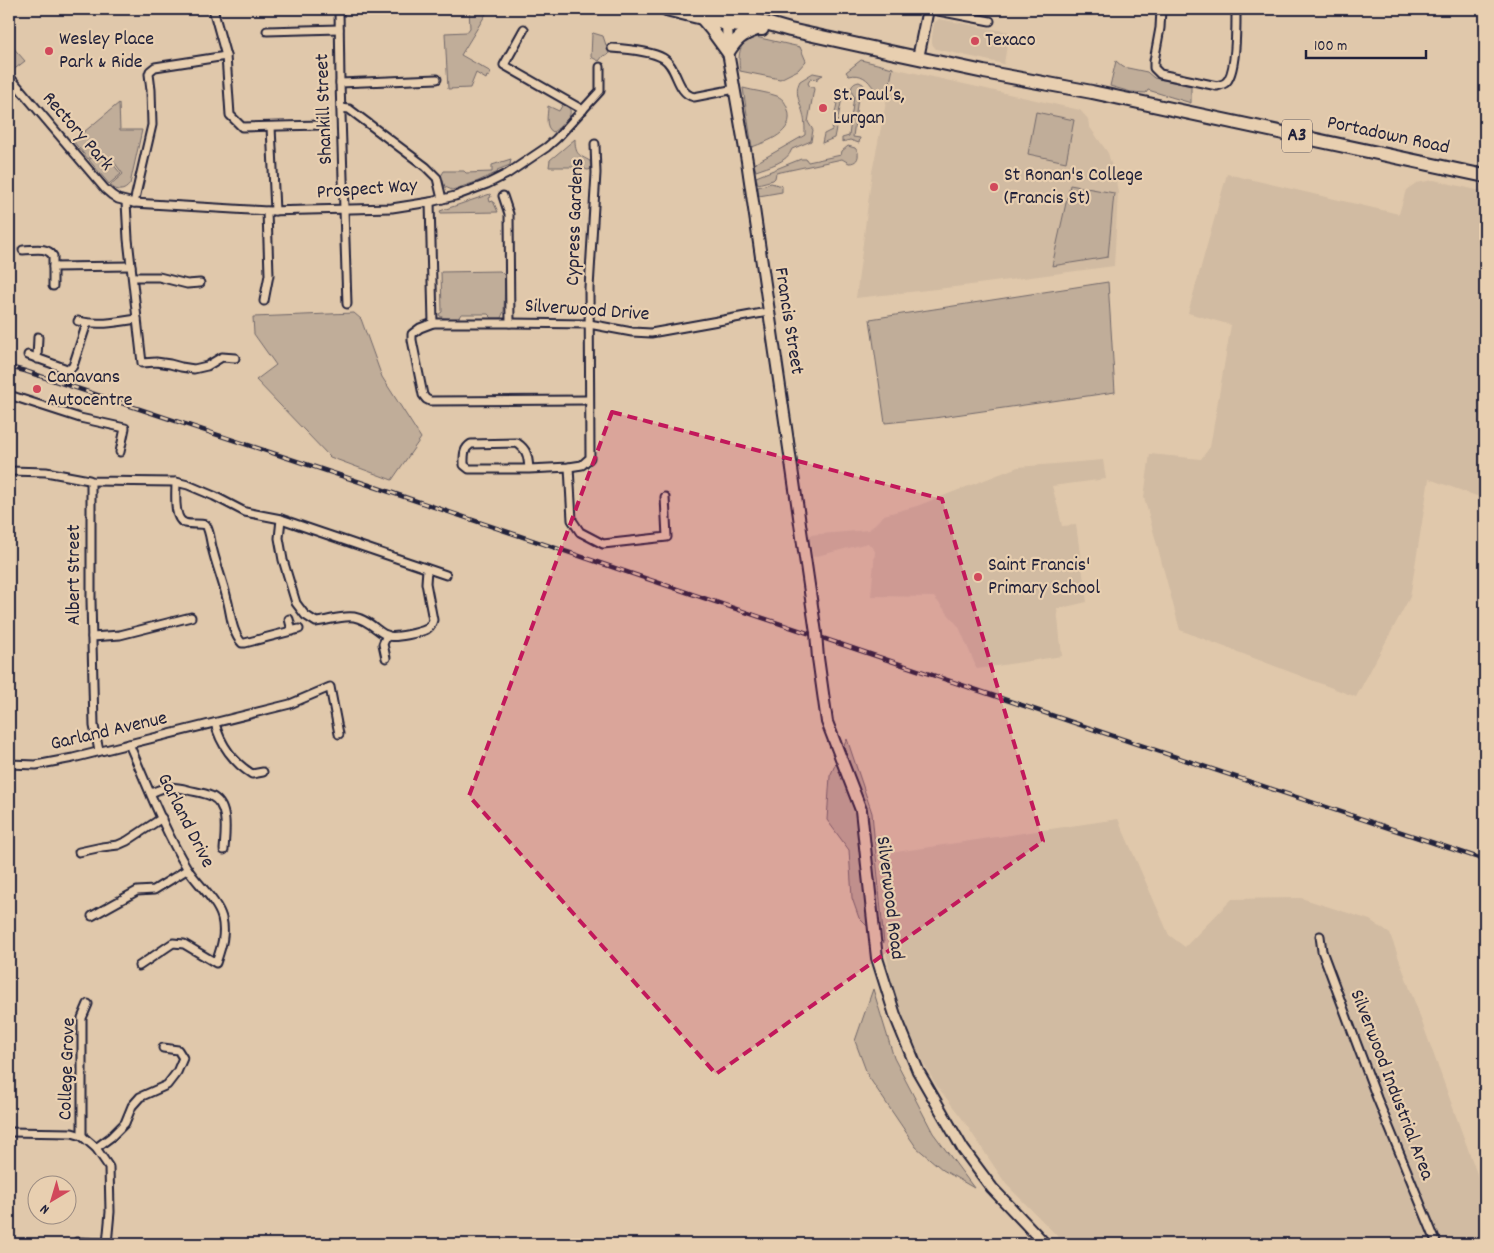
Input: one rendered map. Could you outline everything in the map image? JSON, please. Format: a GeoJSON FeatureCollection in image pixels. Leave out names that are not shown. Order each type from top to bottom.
{"type":"FeatureCollection","features":[{"type":"Feature","properties":{"kind":"highway","name":"A3"},"geometry":{"type":"LineString","coordinates":[[666,9],[790,30],[918,58]]}},
{"type":"Feature","properties":{"kind":"highway"},"geometry":{"type":"LineString","coordinates":[[704,14],[712,30],[728,52],[740,36],[760,29]]}},
{"type":"Feature","properties":{"kind":"highway","name":"A3"},"geometry":{"type":"LineString","coordinates":[[727,18],[760,29],[790,30]]}},
{"type":"Feature","properties":{"kind":"highway","name":"Portadown Road"},"geometry":{"type":"LineString","coordinates":[[918,58],[1042,84],[1108,95],[1485,176]]}},
{"type":"Feature","properties":{"kind":"main road"},"geometry":{"type":"LineString","coordinates":[[918,58],[928,9]]}},
{"type":"Feature","properties":{"kind":"main road","name":"Francis Street"},"geometry":{"type":"LineString","coordinates":[[727,18],[728,52],[748,168],[816,634]]}},
{"type":"Feature","properties":{"kind":"main road","name":"Silverwood Road"},"geometry":{"type":"LineString","coordinates":[[816,634],[827,722],[861,810],[877,958],[895,1015],[918,1071],[963,1149],[992,1188],[1045,1244]]}},
{"type":"Feature","properties":{"kind":"street"},"geometry":{"type":"LineString","coordinates":[[213,9],[226,56],[230,115],[242,127],[322,125]]}},
{"type":"Feature","properties":{"kind":"street","name":"Shankill Street"},"geometry":{"type":"LineString","coordinates":[[339,9],[347,304]]}},
{"type":"Feature","properties":{"kind":"street"},"geometry":{"type":"LineString","coordinates":[[928,9],[990,21]]}},
{"type":"Feature","properties":{"kind":"street"},"geometry":{"type":"LineString","coordinates":[[1161,9],[1154,68],[1160,74],[1217,86],[1225,83],[1229,78],[1235,50],[1236,9]]}},
{"type":"Feature","properties":{"kind":"street"},"geometry":{"type":"LineString","coordinates":[[266,31],[339,28]]}},
{"type":"Feature","properties":{"kind":"street"},"geometry":{"type":"LineString","coordinates":[[524,30],[504,65],[583,110]]}},
{"type":"Feature","properties":{"kind":"street"},"geometry":{"type":"LineString","coordinates":[[614,50],[643,52],[662,57],[669,64],[688,96],[694,97],[735,89]]}},
{"type":"Feature","properties":{"kind":"street"},"geometry":{"type":"LineString","coordinates":[[134,203],[152,125],[150,71],[155,67],[226,56]]}},
{"type":"Feature","properties":{"kind":"street","name":"Prospect Way"},"geometry":{"type":"LineString","coordinates":[[134,203],[275,211],[392,208],[455,196],[507,174],[547,147],[600,91],[600,67]]}},
{"type":"Feature","properties":{"kind":"street","name":"Rectory Park"},"geometry":{"type":"LineString","coordinates":[[9,76],[105,189],[126,202],[134,203]]}},
{"type":"Feature","properties":{"kind":"street"},"geometry":{"type":"LineString","coordinates":[[340,83],[437,79]]}},
{"type":"Feature","properties":{"kind":"street"},"geometry":{"type":"LineString","coordinates":[[341,108],[349,109],[426,167],[437,178],[442,199]]}},
{"type":"Feature","properties":{"kind":"street"},"geometry":{"type":"LineString","coordinates":[[271,127],[275,211]]}},
{"type":"Feature","properties":{"kind":"street","name":"Cypress Gardens"},"geometry":{"type":"LineString","coordinates":[[569,468],[582,465],[590,458],[589,288],[596,173],[595,144]]}},
{"type":"Feature","properties":{"kind":"street"},"geometry":{"type":"LineString","coordinates":[[503,196],[509,214],[510,323]]}},
{"type":"Feature","properties":{"kind":"street"},"geometry":{"type":"LineString","coordinates":[[126,202],[142,363],[156,362],[194,369],[207,366],[222,357],[235,358]]}},
{"type":"Feature","properties":{"kind":"street"},"geometry":{"type":"LineString","coordinates":[[430,202],[433,324],[420,328],[412,334],[423,395],[426,399],[434,401],[589,400]]}},
{"type":"Feature","properties":{"kind":"street"},"geometry":{"type":"LineString","coordinates":[[264,301],[269,275],[267,211]]}},
{"type":"Feature","properties":{"kind":"street"},"geometry":{"type":"LineString","coordinates":[[23,250],[48,250],[53,256],[53,286]]}},
{"type":"Feature","properties":{"kind":"street"},"geometry":{"type":"LineString","coordinates":[[53,267],[131,266]]}},
{"type":"Feature","properties":{"kind":"street"},"geometry":{"type":"LineString","coordinates":[[133,277],[159,277],[187,284],[200,283]]}},
{"type":"Feature","properties":{"kind":"street","name":"Silverwood Drive"},"geometry":{"type":"LineString","coordinates":[[433,324],[589,324],[632,332],[650,333],[768,312]]}},
{"type":"Feature","properties":{"kind":"street"},"geometry":{"type":"LineString","coordinates":[[78,321],[110,323],[137,319]]}},
{"type":"Feature","properties":{"kind":"street"},"geometry":{"type":"LineString","coordinates":[[28,356],[70,369],[74,366],[87,323]]}},
{"type":"Feature","properties":{"kind":"street"},"geometry":{"type":"LineString","coordinates":[[37,359],[38,337]]}},
{"type":"Feature","properties":{"kind":"street"},"geometry":{"type":"LineString","coordinates":[[9,395],[80,418],[125,428],[120,452]]}},
{"type":"Feature","properties":{"kind":"street"},"geometry":{"type":"LineString","coordinates":[[529,469],[527,453],[517,443],[471,444],[467,446],[464,452],[464,465],[469,469],[529,469],[569,468],[572,520],[580,532],[603,544],[666,538],[668,536],[665,497]]}},
{"type":"Feature","properties":{"kind":"street"},"geometry":{"type":"LineString","coordinates":[[9,471],[46,472],[91,481],[176,482],[214,496],[239,510],[280,519],[446,575]]}},
{"type":"Feature","properties":{"kind":"street","name":"Albert Street"},"geometry":{"type":"LineString","coordinates":[[91,481],[94,726],[99,751]]}},
{"type":"Feature","properties":{"kind":"street"},"geometry":{"type":"LineString","coordinates":[[176,482],[177,509],[180,520],[185,523],[206,525],[209,530],[234,628],[239,640],[245,643],[295,630],[289,619]]}},
{"type":"Feature","properties":{"kind":"street"},"geometry":{"type":"LineString","coordinates":[[280,519],[279,538],[283,560],[296,603],[305,615],[316,622],[327,622],[351,616],[372,624],[387,636],[397,636],[428,629],[433,620],[426,583],[427,569]]}},
{"type":"Feature","properties":{"kind":"street"},"geometry":{"type":"LineString","coordinates":[[92,637],[120,635],[191,617]]}},
{"type":"Feature","properties":{"kind":"street"},"geometry":{"type":"LineString","coordinates":[[386,658],[383,644],[387,636]]}},
{"type":"Feature","properties":{"kind":"street","name":"Garland Avenue"},"geometry":{"type":"LineString","coordinates":[[9,764],[36,765],[73,758],[290,704],[330,687],[339,734]]}},
{"type":"Feature","properties":{"kind":"street"},"geometry":{"type":"LineString","coordinates":[[215,723],[227,750],[238,764],[252,774],[263,772]]}},
{"type":"Feature","properties":{"kind":"street","name":"Garland Drive"},"geometry":{"type":"LineString","coordinates":[[129,744],[162,818],[188,869],[211,898],[221,916],[223,939],[216,963],[184,944],[173,943],[139,966]]}},
{"type":"Feature","properties":{"kind":"street"},"geometry":{"type":"LineString","coordinates":[[151,794],[163,787],[176,787],[213,797],[219,804],[226,822],[224,850]]}},
{"type":"Feature","properties":{"kind":"street"},"geometry":{"type":"LineString","coordinates":[[79,852],[118,845],[162,818]]}},
{"type":"Feature","properties":{"kind":"street"},"geometry":{"type":"LineString","coordinates":[[92,916],[137,891],[154,890],[188,869]]}},
{"type":"Feature","properties":{"kind":"street","name":"Silverwood Industrial Area"},"geometry":{"type":"LineString","coordinates":[[1320,936],[1322,951],[1373,1088],[1437,1244]]}},
{"type":"Feature","properties":{"kind":"street","name":"College Grove"},"geometry":{"type":"LineString","coordinates":[[82,1136],[82,1018],[88,1004]]}},
{"type":"Feature","properties":{"kind":"street"},"geometry":{"type":"LineString","coordinates":[[96,1148],[125,1123],[132,1106],[140,1097],[167,1085],[178,1072],[183,1058],[178,1050],[163,1048]]}},
{"type":"Feature","properties":{"kind":"street"},"geometry":{"type":"LineString","coordinates":[[9,1132],[72,1133],[82,1136],[96,1148],[109,1167],[110,1212],[108,1243],[77,1242]]}},
{"type":"Feature","properties":{"kind":"highlighted area"},"geometry":{"type":"Polygon","coordinates":[[[612,412],[942,499],[1043,841],[716,1074],[469,796],[612,412]]]}},
{"type":"Feature","properties":{"kind":"shaded area"},"geometry":{"type":"Polygon","coordinates":[[[469,9],[489,9],[461,55],[491,72],[486,79],[476,73],[470,88],[448,89],[445,33],[467,32],[470,28],[469,9]]]}},
{"type":"Feature","properties":{"kind":"shaded area"},"geometry":{"type":"Polygon","coordinates":[[[939,19],[1009,32],[1004,64],[936,49],[932,44],[932,37],[934,23],[939,19]]]}},
{"type":"Feature","properties":{"kind":"shaded area"},"geometry":{"type":"Polygon","coordinates":[[[593,33],[603,36],[609,54],[603,56],[599,61],[591,57],[593,33]]]}},
{"type":"Feature","properties":{"kind":"shaded area"},"geometry":{"type":"Polygon","coordinates":[[[751,36],[800,47],[806,61],[798,70],[780,79],[740,71],[741,48],[751,36]]]}},
{"type":"Feature","properties":{"kind":"shaded area"},"geometry":{"type":"Polygon","coordinates":[[[11,45],[25,61],[12,71],[9,67],[9,48],[11,45]]]}},
{"type":"Feature","properties":{"kind":"shaded area"},"geometry":{"type":"Polygon","coordinates":[[[861,60],[893,68],[888,92],[874,89],[861,76],[849,76],[846,72],[861,60]]]}},
{"type":"Feature","properties":{"kind":"shaded area"},"geometry":{"type":"Polygon","coordinates":[[[1116,61],[1123,67],[1147,72],[1154,78],[1191,86],[1191,103],[1148,90],[1146,93],[1131,92],[1110,86],[1116,61]]]}},
{"type":"Feature","properties":{"kind":"shaded area","name":"St Ronan's College (Francis St)"},"geometry":{"type":"Polygon","coordinates":[[[893,68],[1080,110],[1088,119],[1089,126],[1108,153],[1116,180],[1118,193],[1114,266],[856,298],[872,172],[893,68]]]}},
{"type":"Feature","properties":{"kind":"shaded area"},"geometry":{"type":"Polygon","coordinates":[[[813,73],[823,75],[817,78],[817,81],[811,78],[808,83],[814,89],[808,122],[813,130],[811,141],[792,149],[790,154],[782,161],[756,171],[754,164],[805,135],[803,113],[797,90],[800,81],[813,73]]]}},
{"type":"Feature","properties":{"kind":"shaded area"},"geometry":{"type":"Polygon","coordinates":[[[859,82],[865,88],[863,95],[858,97],[853,137],[860,138],[859,143],[850,140],[842,142],[842,138],[849,136],[854,96],[852,87],[859,82]]]}},
{"type":"Feature","properties":{"kind":"shaded area"},"geometry":{"type":"Polygon","coordinates":[[[743,88],[777,96],[784,102],[788,110],[788,125],[784,130],[772,139],[752,147],[743,88]]]}},
{"type":"Feature","properties":{"kind":"shaded area"},"geometry":{"type":"Polygon","coordinates":[[[839,92],[843,93],[834,138],[822,143],[824,134],[832,130],[839,92]]]}},
{"type":"Feature","properties":{"kind":"shaded area"},"geometry":{"type":"Polygon","coordinates":[[[119,103],[120,130],[142,130],[130,184],[125,189],[120,190],[110,185],[123,174],[114,162],[112,163],[121,174],[109,184],[89,160],[101,150],[88,159],[73,141],[119,103]]]}},
{"type":"Feature","properties":{"kind":"shaded area"},"geometry":{"type":"Polygon","coordinates":[[[563,104],[568,107],[570,114],[553,132],[547,124],[548,106],[559,111],[563,104]]]}},
{"type":"Feature","properties":{"kind":"shaded area"},"geometry":{"type":"Polygon","coordinates":[[[1036,112],[1074,120],[1066,162],[1028,154],[1036,112]]]}},
{"type":"Feature","properties":{"kind":"shaded area"},"geometry":{"type":"Polygon","coordinates":[[[575,139],[577,151],[580,156],[590,161],[591,169],[549,167],[550,160],[575,139]]]}},
{"type":"Feature","properties":{"kind":"shaded area"},"geometry":{"type":"Polygon","coordinates":[[[848,146],[855,148],[858,152],[858,157],[854,162],[849,163],[842,159],[776,173],[773,180],[758,184],[756,177],[801,159],[806,159],[808,162],[841,155],[842,151],[848,146]]]}},
{"type":"Feature","properties":{"kind":"shaded area"},"geometry":{"type":"Polygon","coordinates":[[[511,159],[510,165],[497,170],[498,172],[452,190],[445,187],[441,176],[444,171],[464,171],[466,173],[492,172],[492,165],[511,159]]]}},
{"type":"Feature","properties":{"kind":"shaded area"},"geometry":{"type":"Polygon","coordinates":[[[1227,174],[1399,214],[1406,190],[1416,183],[1434,180],[1485,192],[1485,499],[1429,479],[1410,597],[1356,697],[1180,630],[1144,497],[1150,454],[1201,459],[1210,447],[1231,325],[1188,313],[1227,174]]]}},
{"type":"Feature","properties":{"kind":"shaded area"},"geometry":{"type":"Polygon","coordinates":[[[771,183],[782,186],[782,192],[759,196],[758,187],[771,183]]]}},
{"type":"Feature","properties":{"kind":"shaded area"},"geometry":{"type":"Polygon","coordinates":[[[1070,185],[1114,193],[1108,257],[1052,266],[1070,185]]]}},
{"type":"Feature","properties":{"kind":"shaded area"},"geometry":{"type":"Polygon","coordinates":[[[490,194],[490,202],[493,201],[498,212],[441,213],[440,211],[490,194]]]}},
{"type":"Feature","properties":{"kind":"shaded area"},"geometry":{"type":"Polygon","coordinates":[[[500,271],[505,276],[504,311],[501,318],[492,318],[488,314],[461,314],[458,319],[440,316],[439,314],[442,312],[441,272],[500,271]]]}},
{"type":"Feature","properties":{"kind":"shaded area"},"geometry":{"type":"Polygon","coordinates":[[[1108,282],[1115,392],[934,418],[885,423],[870,319],[1108,282]]]}},
{"type":"Feature","properties":{"kind":"shaded area"},"geometry":{"type":"Polygon","coordinates":[[[354,313],[361,319],[382,377],[421,438],[392,480],[330,457],[256,380],[276,365],[254,334],[253,317],[354,313]]]}},
{"type":"Feature","properties":{"kind":"shaded area","name":"Saint Francis' Primary School"},"geometry":{"type":"Polygon","coordinates":[[[1103,460],[1106,479],[1052,486],[1062,526],[1076,525],[1087,602],[1057,609],[1062,656],[977,669],[959,627],[934,597],[871,596],[875,551],[868,543],[813,557],[809,535],[869,530],[884,515],[917,506],[1018,467],[1103,460]]]}},
{"type":"Feature","properties":{"kind":"shaded area"},"geometry":{"type":"Polygon","coordinates":[[[847,739],[872,813],[884,943],[859,918],[852,898],[849,850],[827,820],[830,776],[847,739]]]}},
{"type":"Feature","properties":{"kind":"shaded area"},"geometry":{"type":"Polygon","coordinates":[[[1118,819],[1169,935],[1185,947],[1232,899],[1301,898],[1370,920],[1390,934],[1485,1196],[1485,1244],[1065,1244],[1006,1184],[961,1117],[936,1085],[916,1050],[893,989],[884,942],[876,855],[1118,819]]]}},
{"type":"Feature","properties":{"kind":"shaded area"},"geometry":{"type":"Polygon","coordinates":[[[873,989],[894,1058],[933,1133],[974,1188],[943,1170],[916,1147],[868,1076],[855,1041],[873,989]]]}},
{"type":"Feature","properties":{"kind":"railway"},"geometry":{"type":"LineString","coordinates":[[9,367],[366,484],[1485,860]]}},
{"type":"Feature","properties":{"kind":"place","name":"Texaco"},"geometry":{"type":"Point","coordinates":[975,41]}},
{"type":"Feature","properties":{"kind":"place","name":"Wesley Place Park & Ride"},"geometry":{"type":"Point","coordinates":[49,51]}},
{"type":"Feature","properties":{"kind":"place","name":"St. Paul’s, Lurgan"},"geometry":{"type":"Point","coordinates":[823,108]}},
{"type":"Feature","properties":{"kind":"place","name":"St Ronan's College (Francis St)"},"geometry":{"type":"Point","coordinates":[994,187]}},
{"type":"Feature","properties":{"kind":"place","name":"Canavans Autocentre"},"geometry":{"type":"Point","coordinates":[37,389]}},
{"type":"Feature","properties":{"kind":"place","name":"Saint Francis' Primary School"},"geometry":{"type":"Point","coordinates":[978,577]}}]}
